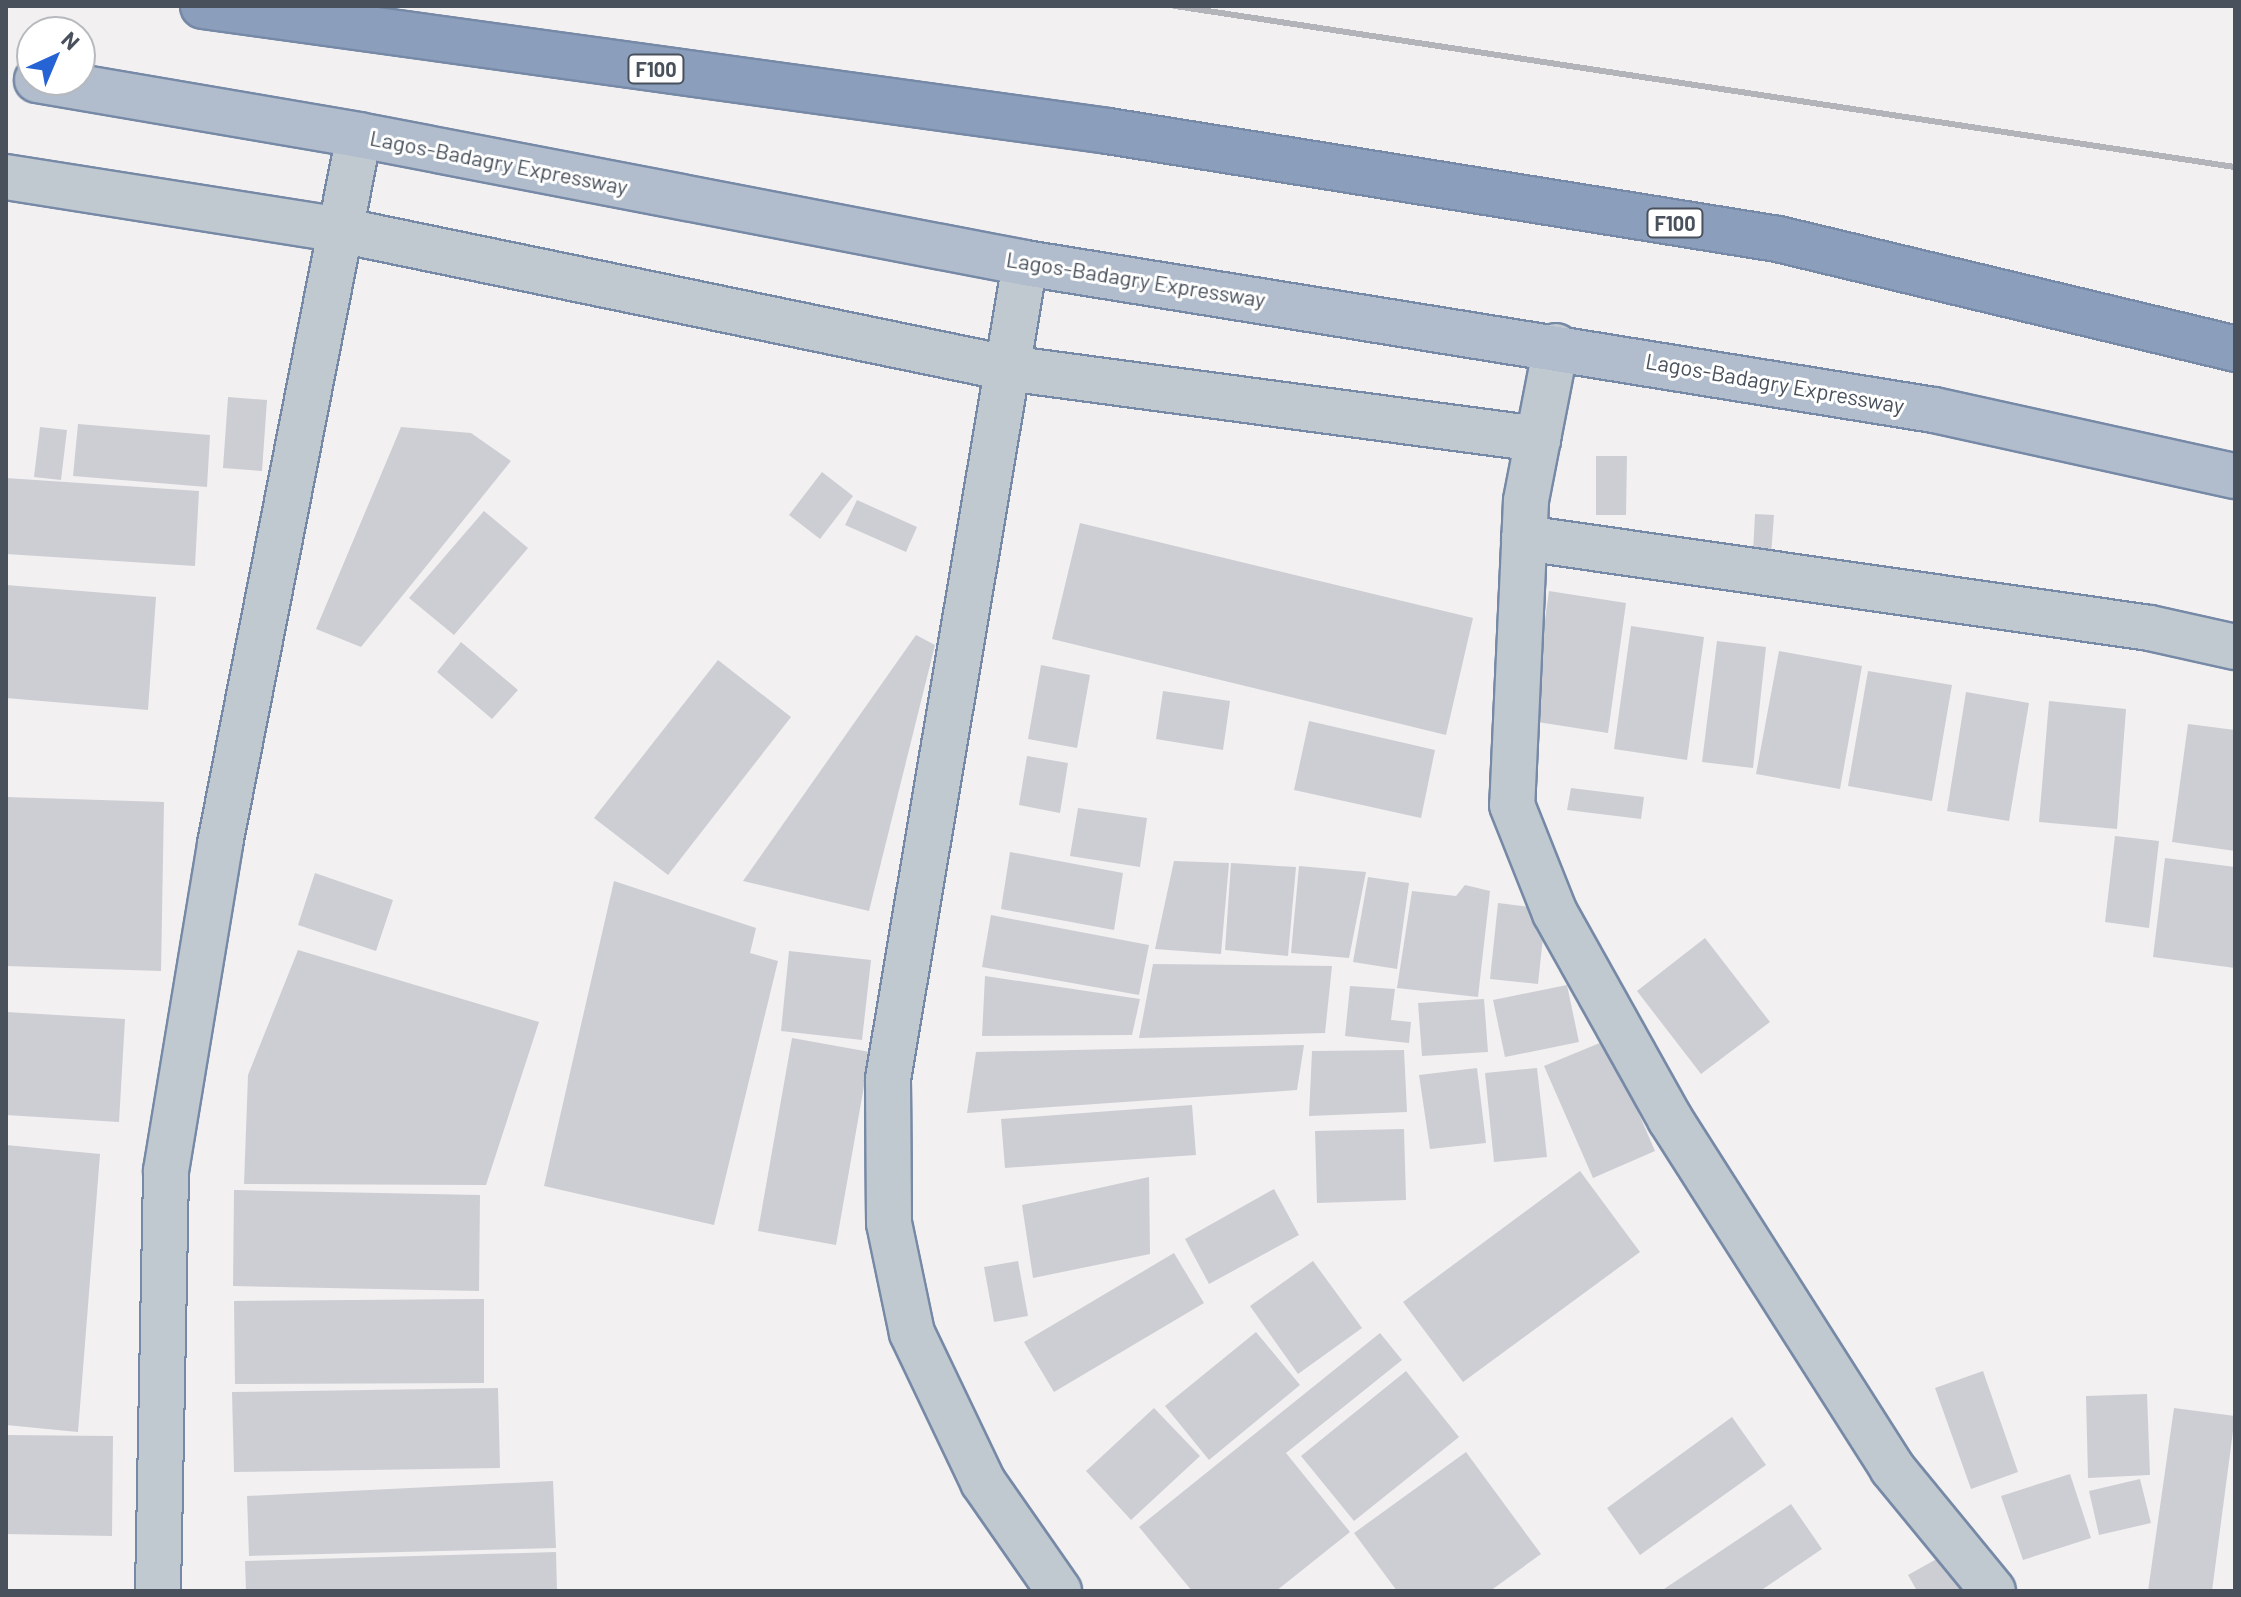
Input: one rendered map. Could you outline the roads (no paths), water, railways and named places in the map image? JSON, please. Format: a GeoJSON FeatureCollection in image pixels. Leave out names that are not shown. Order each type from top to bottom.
{"type":"FeatureCollection","features":[{"type":"Feature","properties":{"kind":"highway","name":"F100"},"geometry":{"type":"LineString","coordinates":[[203,6],[1108,131],[1778,239],[2235,349]]}},
{"type":"Feature","properties":{"kind":"main road","name":"Lagos-Badagry Expressway"},"geometry":{"type":"LineString","coordinates":[[96,90],[359,135],[1025,263],[1556,346],[1934,410],[2235,476]]}},
{"type":"Feature","properties":{"kind":"street"},"geometry":{"type":"LineString","coordinates":[[158,1591],[166,1171],[223,829],[359,135]]}},
{"type":"Feature","properties":{"kind":"street"},"geometry":{"type":"LineString","coordinates":[[6,177],[340,230],[1007,368],[1538,439]]}},
{"type":"Feature","properties":{"kind":"street"},"geometry":{"type":"LineString","coordinates":[[1025,263],[888,1079],[889,1223],[912,1333],[983,1482],[1059,1591]]}},
{"type":"Feature","properties":{"kind":"street"},"geometry":{"type":"LineString","coordinates":[[1556,346],[1538,439],[1524,538],[1512,805],[1555,913],[1670,1119],[1892,1468],[1993,1591]]}},
{"type":"Feature","properties":{"kind":"street"},"geometry":{"type":"LineString","coordinates":[[1524,538],[2150,628],[2235,647]]}},
{"type":"Feature","properties":{"kind":"railway"},"geometry":{"type":"LineString","coordinates":[[1175,6],[2235,167]]}}]}
